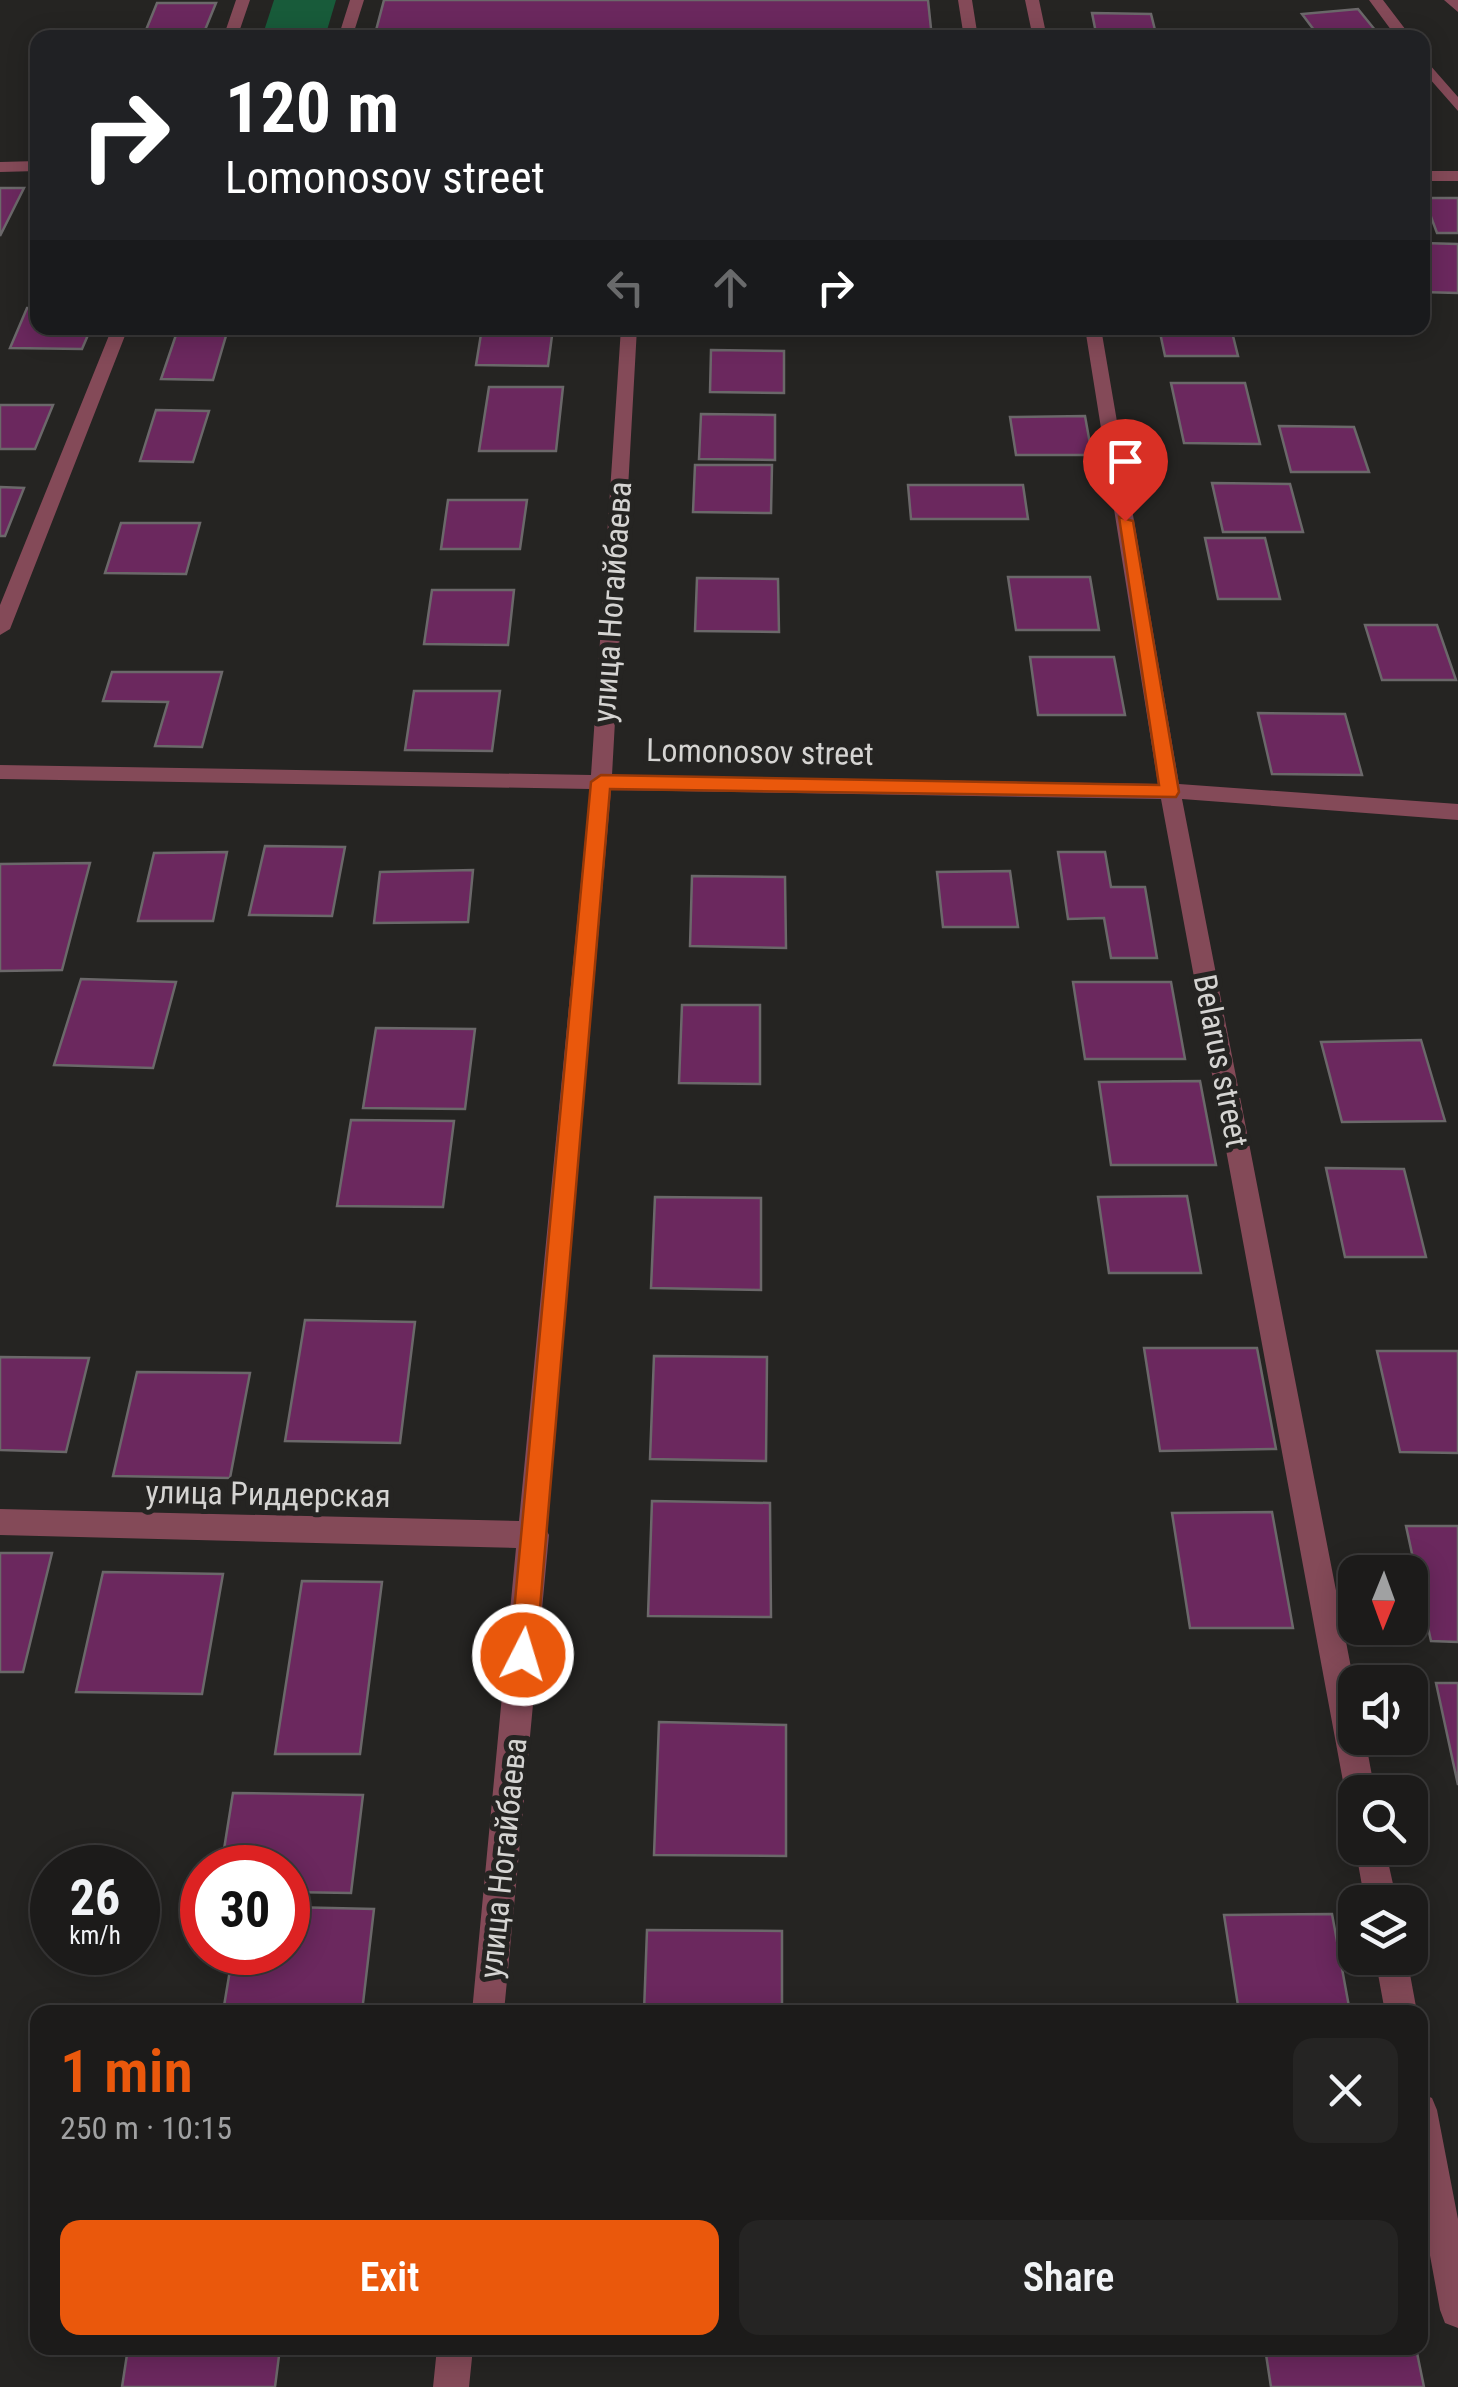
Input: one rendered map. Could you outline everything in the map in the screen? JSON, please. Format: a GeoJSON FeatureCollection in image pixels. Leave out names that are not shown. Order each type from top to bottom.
{"type":"FeatureCollection","features":[{"type":"Feature","properties":{"kind":"street"},"geometry":{"type":"LineString","coordinates":[[233,30],[243,0]]}},
{"type":"Feature","properties":{"kind":"street"},"geometry":{"type":"LineString","coordinates":[[348,30],[357,0]]}},
{"type":"Feature","properties":{"kind":"street"},"geometry":{"type":"LineString","coordinates":[[965,0],[969,30]]}},
{"type":"Feature","properties":{"kind":"street"},"geometry":{"type":"LineString","coordinates":[[1032,0],[1038,30]]}},
{"type":"Feature","properties":{"kind":"street"},"geometry":{"type":"LineString","coordinates":[[1376,0],[1399,30]]}},
{"type":"Feature","properties":{"kind":"street"},"geometry":{"type":"LineString","coordinates":[[1451,0],[1458,8]]}},
{"type":"Feature","properties":{"kind":"street"},"geometry":{"type":"LineString","coordinates":[[1430,70],[1458,107]]}},
{"type":"Feature","properties":{"kind":"street"},"geometry":{"type":"LineString","coordinates":[[0,167],[30,166]]}},
{"type":"Feature","properties":{"kind":"street"},"geometry":{"type":"LineString","coordinates":[[1430,176],[1458,176]]}},
{"type":"Feature","properties":{"kind":"street"},"geometry":{"type":"LineString","coordinates":[[0,629],[117,335]]}},
{"type":"Feature","properties":{"kind":"street","name":"улица Ногайбаева"},"geometry":{"type":"LineString","coordinates":[[489,2005],[601,782],[629,335]]}},
{"type":"Feature","properties":{"kind":"street","name":"Belarus street"},"geometry":{"type":"LineString","coordinates":[[1094,335],[1170,792],[1357,1775]]}},
{"type":"Feature","properties":{"kind":"street","name":"Lomonosov street"},"geometry":{"type":"LineString","coordinates":[[0,772],[1170,792],[1458,812]]}},
{"type":"Feature","properties":{"kind":"street","name":"улица Риддерская"},"geometry":{"type":"LineString","coordinates":[[0,1522],[534,1536]]}},
{"type":"Feature","properties":{"kind":"street"},"geometry":{"type":"LineString","coordinates":[[1394,1975],[1401,2005]]}},
{"type":"Feature","properties":{"kind":"street"},"geometry":{"type":"LineString","coordinates":[[1428,2152],[1458,2310]]}},
{"type":"Feature","properties":{"kind":"street"},"geometry":{"type":"LineString","coordinates":[[451,2387],[454,2355]]}},
{"type":"Feature","properties":{"kind":"green space"},"geometry":{"type":"Polygon","coordinates":[[[274,0],[336,0],[327,30],[264,30],[274,0]]]}},
{"type":"Feature","properties":{"kind":"building"},"geometry":{"type":"Polygon","coordinates":[[[384,0],[928,0],[931,30],[376,30],[384,0]]]}},
{"type":"Feature","properties":{"kind":"building"},"geometry":{"type":"Polygon","coordinates":[[[157,3],[216,3],[205,30],[146,30],[157,3]]]}},
{"type":"Feature","properties":{"kind":"building"},"geometry":{"type":"Polygon","coordinates":[[[1358,9],[1375,30],[1314,30],[1302,14],[1358,9]]]}},
{"type":"Feature","properties":{"kind":"building"},"geometry":{"type":"Polygon","coordinates":[[[1092,13],[1151,14],[1155,30],[1095,30],[1092,13]]]}},
{"type":"Feature","properties":{"kind":"building"},"geometry":{"type":"Polygon","coordinates":[[[0,188],[24,188],[0,236],[0,188]]]}},
{"type":"Feature","properties":{"kind":"building"},"geometry":{"type":"Polygon","coordinates":[[[1430,198],[1458,198],[1458,233],[1437,233],[1430,214],[1430,198]]]}},
{"type":"Feature","properties":{"kind":"building"},"geometry":{"type":"Polygon","coordinates":[[[1430,243],[1458,244],[1458,293],[1430,292],[1430,243]]]}},
{"type":"Feature","properties":{"kind":"building"},"geometry":{"type":"Polygon","coordinates":[[[27,308],[30,335],[88,335],[82,349],[10,348],[27,308]]]}},
{"type":"Feature","properties":{"kind":"building"},"geometry":{"type":"Polygon","coordinates":[[[176,335],[226,335],[213,380],[161,379],[176,335]]]}},
{"type":"Feature","properties":{"kind":"building"},"geometry":{"type":"Polygon","coordinates":[[[481,335],[552,335],[548,366],[476,365],[481,335]]]}},
{"type":"Feature","properties":{"kind":"building"},"geometry":{"type":"Polygon","coordinates":[[[1160,335],[1233,335],[1238,356],[1165,356],[1160,335]]]}},
{"type":"Feature","properties":{"kind":"building"},"geometry":{"type":"Polygon","coordinates":[[[711,350],[784,351],[784,393],[710,392],[711,350]]]}},
{"type":"Feature","properties":{"kind":"building"},"geometry":{"type":"Polygon","coordinates":[[[1171,383],[1245,383],[1260,444],[1184,443],[1171,383]]]}},
{"type":"Feature","properties":{"kind":"building"},"geometry":{"type":"Polygon","coordinates":[[[489,387],[563,387],[556,451],[479,451],[489,387]]]}},
{"type":"Feature","properties":{"kind":"building"},"geometry":{"type":"Polygon","coordinates":[[[0,405],[53,405],[35,449],[0,449],[0,405]]]}},
{"type":"Feature","properties":{"kind":"building"},"geometry":{"type":"Polygon","coordinates":[[[156,410],[209,411],[193,462],[140,461],[156,410]]]}},
{"type":"Feature","properties":{"kind":"building"},"geometry":{"type":"Polygon","coordinates":[[[701,414],[775,415],[775,460],[699,459],[701,414]]]}},
{"type":"Feature","properties":{"kind":"building"},"geometry":{"type":"Polygon","coordinates":[[[1085,416],[1092,455],[1016,455],[1010,417],[1085,416]]]}},
{"type":"Feature","properties":{"kind":"building"},"geometry":{"type":"Polygon","coordinates":[[[1279,426],[1354,427],[1369,472],[1291,472],[1279,426]]]}},
{"type":"Feature","properties":{"kind":"building"},"geometry":{"type":"Polygon","coordinates":[[[695,465],[772,465],[771,513],[693,512],[695,465]]]}},
{"type":"Feature","properties":{"kind":"building"},"geometry":{"type":"Polygon","coordinates":[[[1212,483],[1290,484],[1303,532],[1223,532],[1212,483]]]}},
{"type":"Feature","properties":{"kind":"building"},"geometry":{"type":"Polygon","coordinates":[[[908,485],[1023,485],[1028,519],[911,519],[908,485]]]}},
{"type":"Feature","properties":{"kind":"building"},"geometry":{"type":"Polygon","coordinates":[[[0,487],[24,488],[5,536],[0,536],[0,487]]]}},
{"type":"Feature","properties":{"kind":"building"},"geometry":{"type":"Polygon","coordinates":[[[448,500],[527,500],[520,549],[441,549],[448,500]]]}},
{"type":"Feature","properties":{"kind":"building"},"geometry":{"type":"Polygon","coordinates":[[[121,523],[200,523],[186,574],[105,573],[121,523]]]}},
{"type":"Feature","properties":{"kind":"building"},"geometry":{"type":"Polygon","coordinates":[[[1205,538],[1265,538],[1280,599],[1218,599],[1205,538]]]}},
{"type":"Feature","properties":{"kind":"building"},"geometry":{"type":"Polygon","coordinates":[[[1008,577],[1090,577],[1099,630],[1016,630],[1008,577]]]}},
{"type":"Feature","properties":{"kind":"building"},"geometry":{"type":"Polygon","coordinates":[[[697,578],[778,579],[779,632],[695,631],[697,578]]]}},
{"type":"Feature","properties":{"kind":"building"},"geometry":{"type":"Polygon","coordinates":[[[432,590],[514,590],[508,645],[424,644],[432,590]]]}},
{"type":"Feature","properties":{"kind":"building"},"geometry":{"type":"Polygon","coordinates":[[[1365,625],[1437,625],[1456,680],[1382,680],[1365,625]]]}},
{"type":"Feature","properties":{"kind":"building"},"geometry":{"type":"Polygon","coordinates":[[[1030,657],[1114,657],[1125,715],[1038,715],[1030,657]]]}},
{"type":"Feature","properties":{"kind":"building"},"geometry":{"type":"Polygon","coordinates":[[[112,672],[222,672],[202,747],[155,746],[168,702],[103,701],[112,672]]]}},
{"type":"Feature","properties":{"kind":"building"},"geometry":{"type":"Polygon","coordinates":[[[414,691],[500,691],[492,751],[405,750],[414,691]]]}},
{"type":"Feature","properties":{"kind":"building"},"geometry":{"type":"Polygon","coordinates":[[[1258,713],[1345,714],[1362,775],[1272,774],[1258,713]]]}},
{"type":"Feature","properties":{"kind":"building"},"geometry":{"type":"Polygon","coordinates":[[[265,846],[345,847],[332,916],[249,915],[265,846]]]}},
{"type":"Feature","properties":{"kind":"building"},"geometry":{"type":"Polygon","coordinates":[[[227,852],[213,921],[138,921],[154,853],[227,852]]]}},
{"type":"Feature","properties":{"kind":"building"},"geometry":{"type":"Polygon","coordinates":[[[1058,852],[1105,852],[1111,887],[1145,887],[1157,958],[1111,958],[1104,918],[1068,919],[1058,852]]]}},
{"type":"Feature","properties":{"kind":"building"},"geometry":{"type":"Polygon","coordinates":[[[90,863],[62,970],[0,971],[0,864],[90,863]]]}},
{"type":"Feature","properties":{"kind":"building"},"geometry":{"type":"Polygon","coordinates":[[[473,870],[468,922],[374,923],[380,872],[473,870]]]}},
{"type":"Feature","properties":{"kind":"building"},"geometry":{"type":"Polygon","coordinates":[[[1010,871],[1018,927],[943,927],[937,872],[1010,871]]]}},
{"type":"Feature","properties":{"kind":"building"},"geometry":{"type":"Polygon","coordinates":[[[692,876],[785,877],[786,948],[690,946],[692,876]]]}},
{"type":"Feature","properties":{"kind":"building"},"geometry":{"type":"Polygon","coordinates":[[[81,979],[176,982],[153,1068],[54,1065],[81,979]]]}},
{"type":"Feature","properties":{"kind":"building"},"geometry":{"type":"Polygon","coordinates":[[[1073,982],[1171,982],[1185,1059],[1085,1059],[1073,982]]]}},
{"type":"Feature","properties":{"kind":"building"},"geometry":{"type":"Polygon","coordinates":[[[682,1005],[760,1005],[760,1084],[679,1083],[682,1005]]]}},
{"type":"Feature","properties":{"kind":"building"},"geometry":{"type":"Polygon","coordinates":[[[376,1028],[475,1029],[465,1109],[363,1108],[376,1028]]]}},
{"type":"Feature","properties":{"kind":"building"},"geometry":{"type":"Polygon","coordinates":[[[1421,1040],[1445,1121],[1342,1122],[1321,1042],[1421,1040]]]}},
{"type":"Feature","properties":{"kind":"building"},"geometry":{"type":"Polygon","coordinates":[[[1200,1081],[1216,1165],[1111,1165],[1099,1082],[1200,1081]]]}},
{"type":"Feature","properties":{"kind":"building"},"geometry":{"type":"Polygon","coordinates":[[[351,1120],[454,1121],[443,1207],[337,1206],[351,1120]]]}},
{"type":"Feature","properties":{"kind":"building"},"geometry":{"type":"Polygon","coordinates":[[[1326,1168],[1404,1169],[1426,1257],[1345,1257],[1326,1168]]]}},
{"type":"Feature","properties":{"kind":"building"},"geometry":{"type":"Polygon","coordinates":[[[1187,1196],[1201,1273],[1109,1273],[1098,1197],[1187,1196]]]}},
{"type":"Feature","properties":{"kind":"building"},"geometry":{"type":"Polygon","coordinates":[[[655,1197],[761,1198],[761,1290],[651,1288],[655,1197]]]}},
{"type":"Feature","properties":{"kind":"building"},"geometry":{"type":"Polygon","coordinates":[[[305,1320],[415,1322],[400,1443],[285,1441],[305,1320]]]}},
{"type":"Feature","properties":{"kind":"building"},"geometry":{"type":"Polygon","coordinates":[[[1144,1348],[1257,1348],[1276,1449],[1160,1451],[1144,1348]]]}},
{"type":"Feature","properties":{"kind":"building"},"geometry":{"type":"Polygon","coordinates":[[[1377,1351],[1458,1351],[1458,1453],[1400,1452],[1377,1351]]]}},
{"type":"Feature","properties":{"kind":"building"},"geometry":{"type":"Polygon","coordinates":[[[654,1356],[767,1357],[766,1461],[650,1459],[654,1356]]]}},
{"type":"Feature","properties":{"kind":"building"},"geometry":{"type":"Polygon","coordinates":[[[0,1357],[89,1358],[66,1452],[0,1450],[0,1357]]]}},
{"type":"Feature","properties":{"kind":"building"},"geometry":{"type":"Polygon","coordinates":[[[137,1372],[250,1373],[230,1478],[113,1476],[137,1372]]]}},
{"type":"Feature","properties":{"kind":"building"},"geometry":{"type":"Polygon","coordinates":[[[652,1501],[770,1503],[771,1617],[648,1616],[652,1501]]]}},
{"type":"Feature","properties":{"kind":"building"},"geometry":{"type":"Polygon","coordinates":[[[1272,1512],[1293,1628],[1190,1628],[1172,1513],[1272,1512]]]}},
{"type":"Feature","properties":{"kind":"building"},"geometry":{"type":"Polygon","coordinates":[[[1406,1526],[1458,1526],[1458,1642],[1431,1641],[1428,1555],[1412,1555],[1406,1526]]]}},
{"type":"Feature","properties":{"kind":"building"},"geometry":{"type":"Polygon","coordinates":[[[0,1553],[52,1553],[23,1672],[0,1672],[0,1553]]]}},
{"type":"Feature","properties":{"kind":"building"},"geometry":{"type":"Polygon","coordinates":[[[103,1572],[223,1574],[202,1694],[76,1692],[103,1572]]]}},
{"type":"Feature","properties":{"kind":"building"},"geometry":{"type":"Polygon","coordinates":[[[302,1581],[382,1582],[360,1754],[275,1754],[302,1581]]]}},
{"type":"Feature","properties":{"kind":"building"},"geometry":{"type":"Polygon","coordinates":[[[1436,1683],[1458,1683],[1458,1785],[1436,1683]]]}},
{"type":"Feature","properties":{"kind":"building"},"geometry":{"type":"Polygon","coordinates":[[[659,1722],[786,1725],[786,1856],[654,1855],[659,1722]]]}},
{"type":"Feature","properties":{"kind":"building"},"geometry":{"type":"Polygon","coordinates":[[[233,1793],[363,1795],[351,1893],[310,1892],[310,1845],[225,1845],[233,1793]]]}},
{"type":"Feature","properties":{"kind":"building"},"geometry":{"type":"Polygon","coordinates":[[[310,1908],[374,1909],[363,2005],[224,2005],[229,1975],[310,1975],[310,1908]]]}},
{"type":"Feature","properties":{"kind":"building"},"geometry":{"type":"Polygon","coordinates":[[[1332,1914],[1338,1975],[1343,1975],[1349,2005],[1238,2005],[1224,1915],[1332,1914]]]}},
{"type":"Feature","properties":{"kind":"building"},"geometry":{"type":"Polygon","coordinates":[[[647,1930],[782,1931],[782,2005],[644,2005],[647,1930]]]}},
{"type":"Feature","properties":{"kind":"building"},"geometry":{"type":"Polygon","coordinates":[[[127,2355],[279,2355],[275,2387],[122,2387],[127,2355]]]}},
{"type":"Feature","properties":{"kind":"building"},"geometry":{"type":"Polygon","coordinates":[[[1266,2355],[1417,2355],[1424,2387],[1271,2387],[1266,2355]]]}},
{"type":"Feature","properties":{"kind":"route"},"geometry":{"type":"LineString","coordinates":[[523,1655],[601,782],[1170,792],[1125,521]]}}]}
